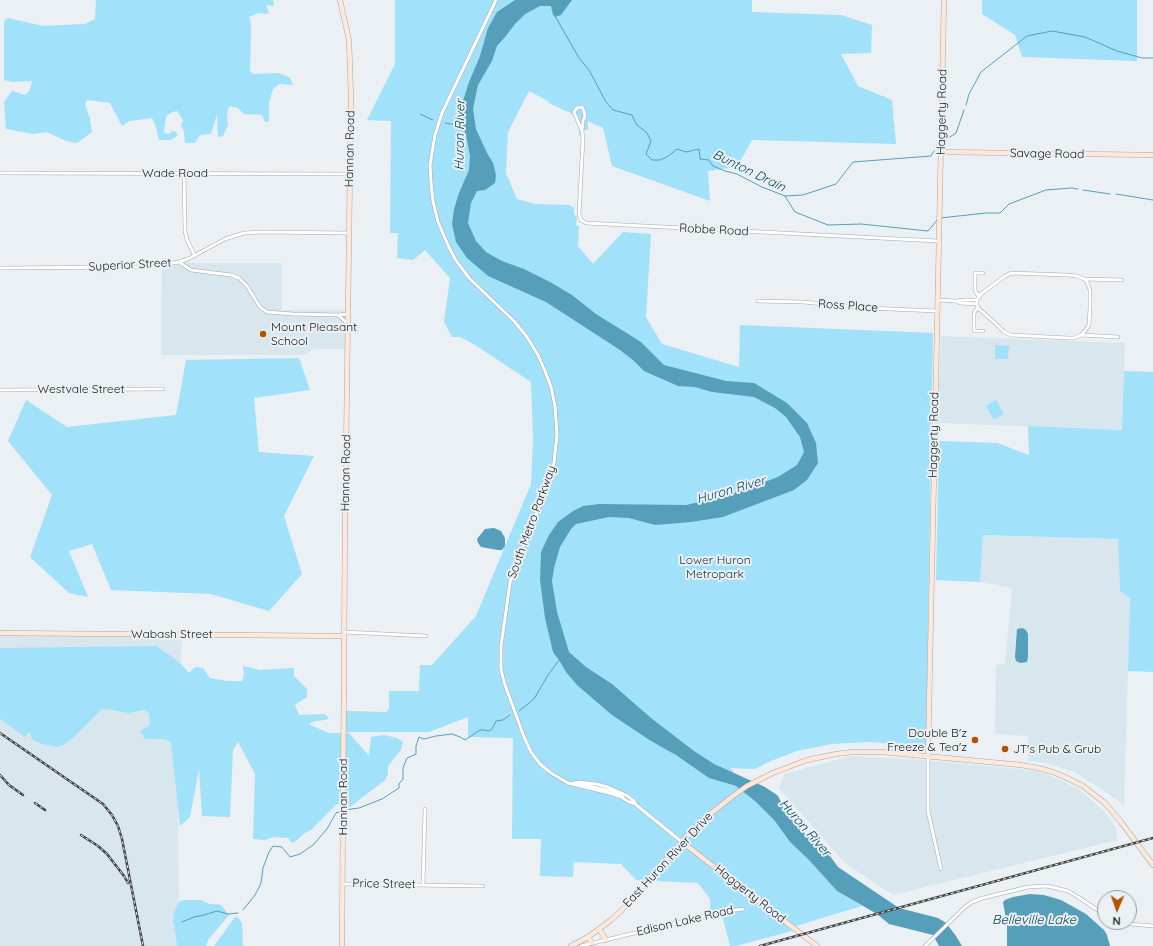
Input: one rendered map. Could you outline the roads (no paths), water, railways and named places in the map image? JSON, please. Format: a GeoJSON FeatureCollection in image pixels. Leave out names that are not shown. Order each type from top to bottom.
{"type":"FeatureCollection","features":[{"type":"Feature","properties":{"kind":"street","name":"Hannan Road"},"geometry":{"type":"LineString","coordinates":[[340,0],[348,33],[350,89],[342,946]]}},
{"type":"Feature","properties":{"kind":"street","name":"South Metro Parkway"},"geometry":{"type":"LineString","coordinates":[[496,0],[438,122],[431,152],[430,165],[432,201],[438,222],[451,252],[469,278],[514,321],[527,337],[542,363],[548,378],[556,410],[557,430],[555,458],[551,475],[511,576],[501,658],[504,682],[524,737],[531,752],[540,764],[551,774],[563,780],[613,794],[636,804]]}},
{"type":"Feature","properties":{"kind":"street","name":"Haggerty Road"},"geometry":{"type":"LineString","coordinates":[[941,870],[928,811],[928,756],[944,0]]}},
{"type":"Feature","properties":{"kind":"street","name":"Robbe Road"},"geometry":{"type":"LineString","coordinates":[[582,131],[574,112],[577,108],[582,107],[585,116],[582,131],[583,139],[579,214],[581,220],[586,223],[938,241]]}},
{"type":"Feature","properties":{"kind":"street","name":"Savage Road"},"geometry":{"type":"LineString","coordinates":[[941,152],[1153,155]]}},
{"type":"Feature","properties":{"kind":"street","name":"Wade Road"},"geometry":{"type":"LineString","coordinates":[[0,173],[349,174]]}},
{"type":"Feature","properties":{"kind":"street"},"geometry":{"type":"LineString","coordinates":[[184,173],[185,230],[187,240],[195,256]]}},
{"type":"Feature","properties":{"kind":"street","name":"Superior Street"},"geometry":{"type":"LineString","coordinates":[[0,268],[140,267],[179,262],[195,256],[225,239],[244,233],[349,233]]}},
{"type":"Feature","properties":{"kind":"street"},"geometry":{"type":"LineString","coordinates":[[179,262],[191,270],[198,272],[235,276],[244,282],[253,294],[256,302],[267,312],[288,314],[348,314]]}},
{"type":"Feature","properties":{"kind":"street"},"geometry":{"type":"LineString","coordinates":[[983,273],[975,273],[975,290],[978,308],[1004,332],[1011,335],[1068,338],[1074,338],[1081,335],[1089,325],[1090,308],[1090,290],[1084,279]]}},
{"type":"Feature","properties":{"kind":"street"},"geometry":{"type":"LineString","coordinates":[[937,300],[977,300],[1005,276],[1011,273],[1066,275],[1077,276],[1084,279],[1122,280]]}},
{"type":"Feature","properties":{"kind":"street","name":"Ross Place"},"geometry":{"type":"LineString","coordinates":[[758,301],[803,302],[868,308],[937,311]]}},
{"type":"Feature","properties":{"kind":"street"},"geometry":{"type":"LineString","coordinates":[[978,308],[974,314],[974,331],[983,331]]}},
{"type":"Feature","properties":{"kind":"street"},"geometry":{"type":"LineString","coordinates":[[338,315],[348,324]]}},
{"type":"Feature","properties":{"kind":"street"},"geometry":{"type":"LineString","coordinates":[[1081,335],[1118,337]]}},
{"type":"Feature","properties":{"kind":"street","name":"Westvale Street"},"geometry":{"type":"LineString","coordinates":[[0,390],[163,388]]}},
{"type":"Feature","properties":{"kind":"street","name":"Wabash Street"},"geometry":{"type":"LineString","coordinates":[[0,633],[344,634],[426,636]]}},
{"type":"Feature","properties":{"kind":"street","name":"East Huron River Drive"},"geometry":{"type":"LineString","coordinates":[[571,946],[588,938],[600,930],[622,910],[705,818],[733,796],[762,778],[798,763],[836,754],[854,752],[882,752],[1030,766],[1053,772],[1065,777],[1092,793],[1109,808],[1153,866]]}},
{"type":"Feature","properties":{"kind":"street","name":"South Metro Parkway"},"geometry":{"type":"LineString","coordinates":[[571,783],[579,782],[608,787],[626,795],[682,842]]}},
{"type":"Feature","properties":{"kind":"street","name":"Price Street"},"geometry":{"type":"LineString","coordinates":[[342,884],[423,885],[425,809]]}},
{"type":"Feature","properties":{"kind":"street","name":"Haggerty Road"},"geometry":{"type":"LineString","coordinates":[[682,842],[817,946]]}},
{"type":"Feature","properties":{"kind":"street"},"geometry":{"type":"LineString","coordinates":[[423,885],[483,886]]}},
{"type":"Feature","properties":{"kind":"street"},"geometry":{"type":"LineString","coordinates":[[925,946],[972,902],[1028,887],[1054,887],[1078,897],[1097,910]]}},
{"type":"Feature","properties":{"kind":"street","name":"Edison Lake Road"},"geometry":{"type":"LineString","coordinates":[[580,946],[721,912],[743,909]]}},
{"type":"Feature","properties":{"kind":"street"},"geometry":{"type":"LineString","coordinates":[[1137,925],[1153,926]]}},
{"type":"Feature","properties":{"kind":"street"},"geometry":{"type":"LineString","coordinates":[[600,930],[606,940]]}},
{"type":"Feature","properties":{"kind":"street"},"geometry":{"type":"LineString","coordinates":[[588,938],[592,943]]}},
{"type":"Feature","properties":{"kind":"water"},"geometry":{"type":"Polygon","coordinates":[[[515,0],[572,0],[561,15],[555,17],[551,6],[540,6],[525,14],[497,46],[492,61],[478,85],[473,109],[476,129],[493,163],[496,175],[495,183],[485,190],[477,191],[471,203],[468,223],[476,241],[486,252],[502,261],[524,269],[572,295],[596,314],[641,342],[664,365],[726,381],[754,383],[787,403],[807,423],[816,443],[818,463],[807,480],[794,490],[723,517],[691,522],[655,525],[629,518],[609,517],[576,524],[571,529],[560,547],[552,581],[557,612],[569,652],[586,667],[612,684],[651,718],[694,751],[714,764],[765,787],[778,796],[787,814],[813,842],[830,856],[838,867],[899,908],[938,918],[943,921],[956,936],[962,946],[939,946],[933,935],[889,924],[877,914],[837,891],[809,860],[790,842],[774,820],[756,802],[736,786],[709,778],[676,755],[651,741],[612,715],[577,685],[566,672],[553,652],[545,618],[540,580],[541,552],[549,535],[558,522],[583,506],[599,504],[686,505],[726,496],[778,477],[797,465],[804,452],[800,437],[786,417],[775,408],[754,397],[712,392],[695,387],[678,386],[644,371],[620,350],[546,302],[488,276],[467,258],[456,242],[452,224],[454,209],[469,170],[470,156],[466,135],[462,126],[464,121],[462,104],[480,56],[488,28],[497,12],[515,0]]]}},
{"type":"Feature","properties":{"kind":"water"},"geometry":{"type":"Polygon","coordinates":[[[494,528],[501,531],[505,538],[505,546],[502,550],[481,547],[478,543],[477,539],[485,529],[494,528]]]}},
{"type":"Feature","properties":{"kind":"water"},"geometry":{"type":"Polygon","coordinates":[[[1022,628],[1026,630],[1028,634],[1028,657],[1027,662],[1020,663],[1016,661],[1015,657],[1017,629],[1022,628]]]}},
{"type":"Feature","properties":{"kind":"water","name":"Belleville Lake"},"geometry":{"type":"Polygon","coordinates":[[[1030,894],[1044,895],[1061,900],[1086,914],[1097,924],[1097,930],[1104,930],[1110,946],[1007,946],[1007,925],[1003,902],[1013,897],[1030,894]]]}},
{"type":"Feature","properties":{"kind":"waterway","name":"Bunton Drain"},"geometry":{"type":"LineString","coordinates":[[555,16],[579,58],[589,70],[606,102],[613,110],[632,115],[636,124],[647,133],[651,141],[646,154],[652,160],[660,160],[667,157],[677,149],[686,152],[699,149],[700,159],[709,160],[713,166],[737,174],[762,187],[785,196],[795,212],[828,225],[861,224],[928,231],[938,219]]}},
{"type":"Feature","properties":{"kind":"waterway"},"geometry":{"type":"LineString","coordinates":[[966,105],[969,94],[981,72],[1027,36],[1052,31],[1085,37],[1117,51],[1142,58],[1153,58]]}},
{"type":"Feature","properties":{"kind":"waterway"},"geometry":{"type":"LineString","coordinates":[[942,142],[956,133],[964,110]]}},
{"type":"Feature","properties":{"kind":"waterway"},"geometry":{"type":"LineString","coordinates":[[420,114],[433,120]]}},
{"type":"Feature","properties":{"kind":"waterway","name":"Huron River"},"geometry":{"type":"LineString","coordinates":[[445,123],[464,126]]}},
{"type":"Feature","properties":{"kind":"waterway"},"geometry":{"type":"LineString","coordinates":[[936,146],[940,144]]}},
{"type":"Feature","properties":{"kind":"waterway"},"geometry":{"type":"LineString","coordinates":[[785,196],[803,195],[836,184],[853,162],[931,156],[934,151]]}},
{"type":"Feature","properties":{"kind":"waterway","name":"Bunton Drain"},"geometry":{"type":"LineString","coordinates":[[940,218],[1000,213],[1009,204],[1046,190],[1078,189]]}},
{"type":"Feature","properties":{"kind":"waterway","name":"Bunton Drain"},"geometry":{"type":"LineString","coordinates":[[1083,190],[1110,194]]}},
{"type":"Feature","properties":{"kind":"waterway","name":"Bunton Drain"},"geometry":{"type":"LineString","coordinates":[[1116,194],[1153,200]]}},
{"type":"Feature","properties":{"kind":"waterway"},"geometry":{"type":"LineString","coordinates":[[519,711],[534,699],[548,675],[560,659]]}},
{"type":"Feature","properties":{"kind":"waterway"},"geometry":{"type":"LineString","coordinates":[[344,810],[359,808],[382,799],[399,788],[399,784],[403,779],[403,768],[407,758],[416,754],[416,746],[419,737],[424,739],[452,734],[465,740],[480,730],[489,731],[492,729],[496,721],[503,720],[510,715]]}},
{"type":"Feature","properties":{"kind":"waterway"},"geometry":{"type":"LineString","coordinates":[[243,910],[255,895],[261,883],[263,868],[273,846],[282,847],[290,857],[300,854],[313,845],[327,829],[336,813],[341,811]]}},
{"type":"Feature","properties":{"kind":"waterway"},"geometry":{"type":"LineString","coordinates":[[182,922],[217,911],[228,914],[238,913]]}},
{"type":"Feature","properties":{"kind":"railway"},"geometry":{"type":"LineString","coordinates":[[0,733],[103,804],[112,815],[118,826],[122,839],[143,946]]}},
{"type":"Feature","properties":{"kind":"railway"},"geometry":{"type":"LineString","coordinates":[[0,775],[9,785],[23,795]]}},
{"type":"Feature","properties":{"kind":"railway"},"geometry":{"type":"LineString","coordinates":[[35,803],[45,810]]}},
{"type":"Feature","properties":{"kind":"railway"},"geometry":{"type":"LineString","coordinates":[[81,835],[107,854],[128,883]]}},
{"type":"Feature","properties":{"kind":"railway"},"geometry":{"type":"LineString","coordinates":[[760,946],[1153,838]]}},
{"type":"Feature","properties":{"kind":"place","name":"Mount Pleasant School"},"geometry":{"type":"Point","coordinates":[263,334]}},
{"type":"Feature","properties":{"kind":"place","name":"Double B'z Freeze & Tea'z"},"geometry":{"type":"Point","coordinates":[975,740]}},
{"type":"Feature","properties":{"kind":"place","name":"JT's Pub & Grub"},"geometry":{"type":"Point","coordinates":[1005,749]}},
{"type":"Feature","properties":{"kind":"park label","name":"Lower Huron Metropark"},"geometry":{"type":"Point","coordinates":[715,567]}}]}
